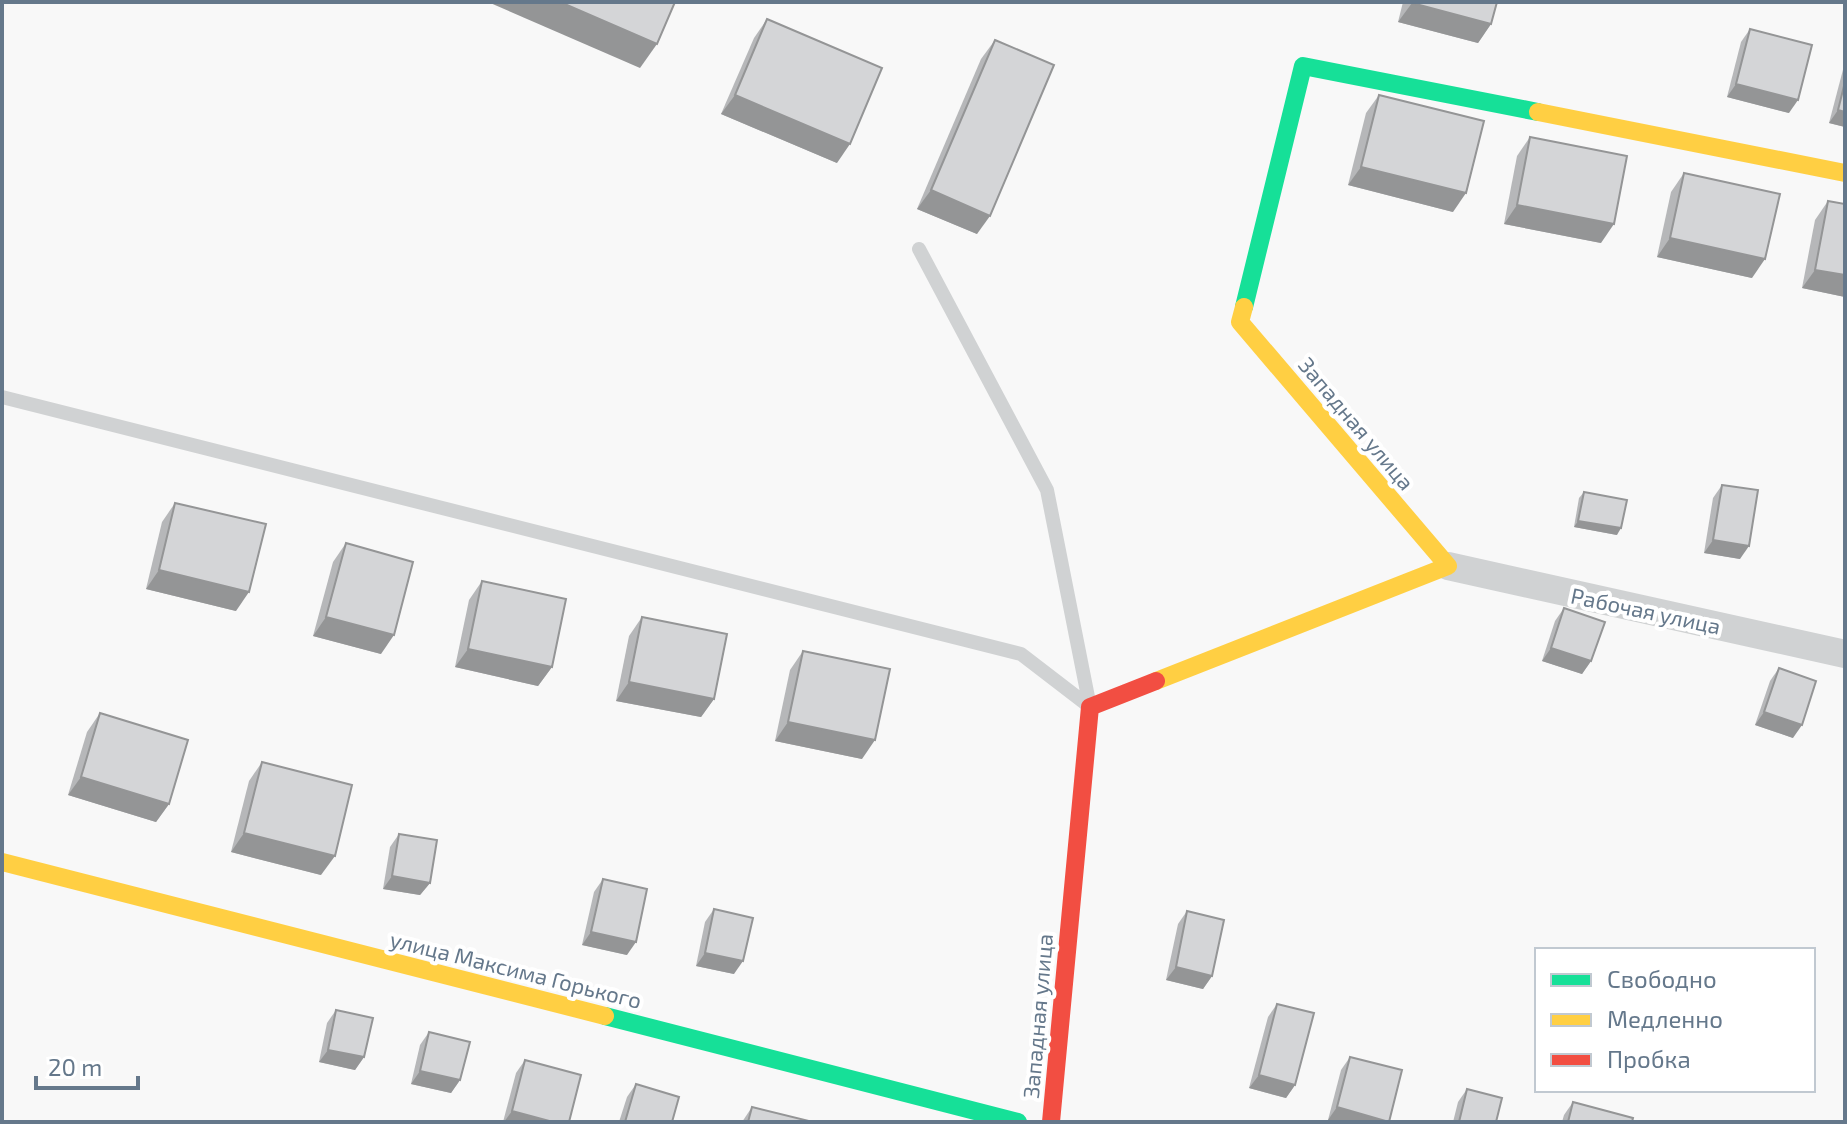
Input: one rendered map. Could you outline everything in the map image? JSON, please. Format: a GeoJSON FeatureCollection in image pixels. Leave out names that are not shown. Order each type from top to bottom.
{"type":"FeatureCollection","features":[{"type":"Feature","properties":{"kind":"street","name":"Западная улица"},"geometry":{"type":"LineString","coordinates":[[1448,566],[1240,322],[1303,66],[1845,173]]}},
{"type":"Feature","properties":{"kind":"street","name":"Рабочая улица"},"geometry":{"type":"LineString","coordinates":[[1448,566],[1845,654]]}},
{"type":"Feature","properties":{"kind":"street"},"geometry":{"type":"LineString","coordinates":[[1090,707],[1448,566]]}},
{"type":"Feature","properties":{"kind":"street","name":"Западная улица"},"geometry":{"type":"LineString","coordinates":[[1051,1122],[1090,707]]}},
{"type":"Feature","properties":{"kind":"street","name":"улица Максима Горького"},"geometry":{"type":"LineString","coordinates":[[2,862],[1018,1122]]}},
{"type":"Feature","properties":{"kind":"lane"},"geometry":{"type":"LineString","coordinates":[[919,249],[1047,490],[1090,707]]}},
{"type":"Feature","properties":{"kind":"lane"},"geometry":{"type":"LineString","coordinates":[[2,397],[1021,654],[1090,707]]}},
{"type":"Feature","properties":{"kind":"building"},"geometry":{"type":"Polygon","coordinates":[[[560,2],[675,2],[657,44],[560,2]]]}},
{"type":"Feature","properties":{"kind":"building"},"geometry":{"type":"Polygon","coordinates":[[[1412,2],[1497,2],[1491,24],[1412,2]]]}},
{"type":"Feature","properties":{"kind":"building"},"geometry":{"type":"Polygon","coordinates":[[[767,19],[882,68],[850,144],[735,95],[767,19]]]}},
{"type":"Feature","properties":{"kind":"building"},"geometry":{"type":"Polygon","coordinates":[[[1750,29],[1812,45],[1798,100],[1736,84],[1750,29]]]}},
{"type":"Feature","properties":{"kind":"building"},"geometry":{"type":"Polygon","coordinates":[[[995,40],[1054,65],[990,216],[931,190],[995,40]]]}},
{"type":"Feature","properties":{"kind":"building"},"geometry":{"type":"Polygon","coordinates":[[[1845,82],[1845,112],[1838,110],[1845,82]]]}},
{"type":"Feature","properties":{"kind":"building"},"geometry":{"type":"Polygon","coordinates":[[[1379,95],[1484,121],[1466,193],[1361,167],[1379,95]]]}},
{"type":"Feature","properties":{"kind":"building"},"geometry":{"type":"Polygon","coordinates":[[[1530,137],[1627,156],[1614,224],[1517,205],[1530,137]]]}},
{"type":"Feature","properties":{"kind":"building"},"geometry":{"type":"Polygon","coordinates":[[[1684,173],[1780,194],[1765,259],[1670,238],[1684,173]]]}},
{"type":"Feature","properties":{"kind":"building"},"geometry":{"type":"Polygon","coordinates":[[[1828,201],[1845,204],[1845,275],[1815,270],[1828,201]]]}},
{"type":"Feature","properties":{"kind":"building"},"geometry":{"type":"Polygon","coordinates":[[[1722,485],[1758,490],[1749,546],[1713,540],[1722,485]]]}},
{"type":"Feature","properties":{"kind":"building"},"geometry":{"type":"Polygon","coordinates":[[[1584,492],[1627,500],[1621,528],[1578,521],[1584,492]]]}},
{"type":"Feature","properties":{"kind":"building"},"geometry":{"type":"Polygon","coordinates":[[[175,503],[266,524],[249,592],[159,570],[175,503]]]}},
{"type":"Feature","properties":{"kind":"building"},"geometry":{"type":"Polygon","coordinates":[[[346,543],[413,562],[394,635],[326,617],[346,543]]]}},
{"type":"Feature","properties":{"kind":"building"},"geometry":{"type":"Polygon","coordinates":[[[482,581],[566,599],[552,667],[468,649],[482,581]]]}},
{"type":"Feature","properties":{"kind":"building"},"geometry":{"type":"Polygon","coordinates":[[[1564,608],[1605,622],[1591,661],[1551,648],[1564,608]]]}},
{"type":"Feature","properties":{"kind":"building"},"geometry":{"type":"Polygon","coordinates":[[[642,617],[727,634],[714,699],[629,682],[642,617]]]}},
{"type":"Feature","properties":{"kind":"building"},"geometry":{"type":"Polygon","coordinates":[[[803,651],[890,669],[875,740],[788,722],[803,651]]]}},
{"type":"Feature","properties":{"kind":"building"},"geometry":{"type":"Polygon","coordinates":[[[1779,668],[1816,681],[1802,725],[1764,712],[1779,668]]]}},
{"type":"Feature","properties":{"kind":"building"},"geometry":{"type":"Polygon","coordinates":[[[100,713],[188,740],[169,804],[81,777],[100,713]]]}},
{"type":"Feature","properties":{"kind":"building"},"geometry":{"type":"Polygon","coordinates":[[[262,762],[352,785],[335,856],[244,833],[262,762]]]}},
{"type":"Feature","properties":{"kind":"building"},"geometry":{"type":"Polygon","coordinates":[[[399,834],[437,840],[430,883],[392,876],[399,834]]]}},
{"type":"Feature","properties":{"kind":"building"},"geometry":{"type":"Polygon","coordinates":[[[603,879],[647,889],[636,942],[591,932],[603,879]]]}},
{"type":"Feature","properties":{"kind":"building"},"geometry":{"type":"Polygon","coordinates":[[[714,909],[753,918],[743,961],[705,953],[714,909]]]}},
{"type":"Feature","properties":{"kind":"building"},"geometry":{"type":"Polygon","coordinates":[[[1187,911],[1224,920],[1212,976],[1176,967],[1187,911]]]}},
{"type":"Feature","properties":{"kind":"building"},"geometry":{"type":"Polygon","coordinates":[[[1277,1004],[1314,1013],[1295,1085],[1259,1075],[1277,1004]]]}},
{"type":"Feature","properties":{"kind":"building"},"geometry":{"type":"Polygon","coordinates":[[[336,1010],[373,1018],[364,1057],[328,1050],[336,1010]]]}},
{"type":"Feature","properties":{"kind":"building"},"geometry":{"type":"Polygon","coordinates":[[[429,1032],[470,1042],[460,1080],[420,1071],[429,1032]]]}},
{"type":"Feature","properties":{"kind":"building"},"geometry":{"type":"Polygon","coordinates":[[[1350,1057],[1402,1070],[1389,1122],[1337,1107],[1350,1057]]]}},
{"type":"Feature","properties":{"kind":"building"},"geometry":{"type":"Polygon","coordinates":[[[525,1060],[581,1075],[569,1122],[553,1122],[512,1111],[525,1060]]]}},
{"type":"Feature","properties":{"kind":"building"},"geometry":{"type":"Polygon","coordinates":[[[636,1084],[679,1097],[672,1122],[625,1122],[636,1084]]]}},
{"type":"Feature","properties":{"kind":"building"},"geometry":{"type":"Polygon","coordinates":[[[1467,1089],[1502,1098],[1496,1122],[1459,1122],[1467,1089]]]}},
{"type":"Feature","properties":{"kind":"building"},"geometry":{"type":"Polygon","coordinates":[[[1573,1102],[1633,1118],[1632,1122],[1568,1122],[1573,1102]]]}},
{"type":"Feature","properties":{"kind":"building"},"geometry":{"type":"Polygon","coordinates":[[[752,1107],[809,1121],[748,1122],[752,1107]]]}},
{"type":"Feature","properties":{"kind":"traffic: fast"},"geometry":{"type":"LineString","coordinates":[[1244,307],[1303,66],[1538,112]]}},
{"type":"Feature","properties":{"kind":"traffic: fast"},"geometry":{"type":"LineString","coordinates":[[605,1016],[1018,1122]]}},
{"type":"Feature","properties":{"kind":"traffic: slow"},"geometry":{"type":"LineString","coordinates":[[1538,112],[1845,173]]}},
{"type":"Feature","properties":{"kind":"traffic: slow"},"geometry":{"type":"LineString","coordinates":[[1156,681],[1448,566],[1240,322],[1244,307]]}},
{"type":"Feature","properties":{"kind":"traffic: slow"},"geometry":{"type":"LineString","coordinates":[[2,862],[605,1016]]}},
{"type":"Feature","properties":{"kind":"traffic: jam"},"geometry":{"type":"LineString","coordinates":[[1051,1122],[1090,707],[1156,681]]}}]}
